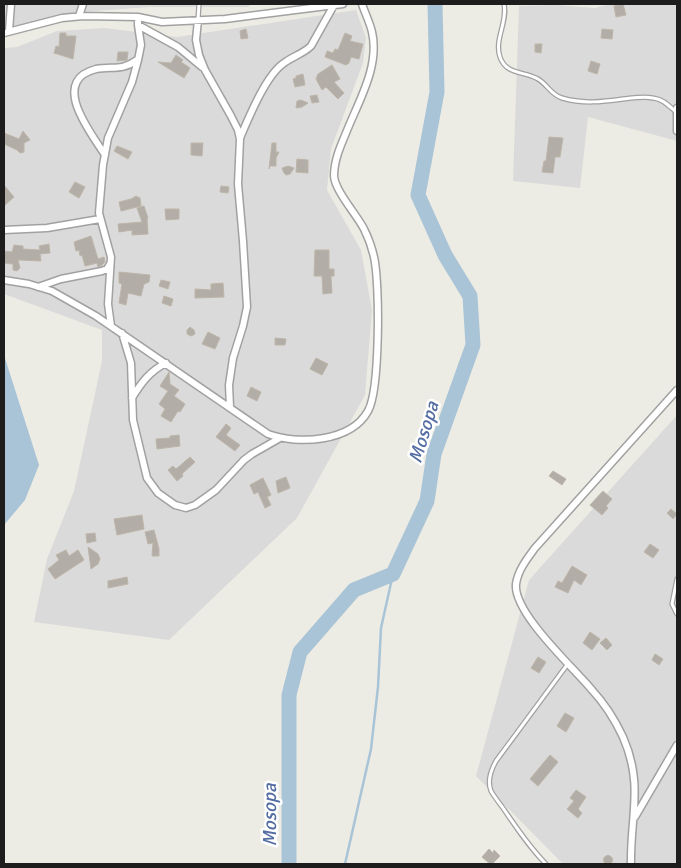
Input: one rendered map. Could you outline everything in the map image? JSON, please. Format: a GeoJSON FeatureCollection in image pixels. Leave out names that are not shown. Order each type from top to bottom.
{"type":"FeatureCollection","features":[{"type":"Feature","properties":{"kind":"street"},"geometry":{"type":"LineString","coordinates":[[10,4],[6,32],[54,19],[79,16],[138,17],[162,22],[226,19],[343,4]]}},
{"type":"Feature","properties":{"kind":"street"},"geometry":{"type":"LineString","coordinates":[[79,16],[83,4]]}},
{"type":"Feature","properties":{"kind":"street"},"geometry":{"type":"LineString","coordinates":[[4,280],[52,291],[96,316],[268,434],[296,441],[316,440],[352,427],[368,412],[372,399],[376,356],[378,284],[374,257],[365,230],[343,197],[334,178],[336,158],[373,61],[372,32],[362,4]]}},
{"type":"Feature","properties":{"kind":"street"},"geometry":{"type":"LineString","coordinates":[[240,139],[254,107],[277,69],[311,46],[334,5]]}},
{"type":"Feature","properties":{"kind":"street"},"geometry":{"type":"LineString","coordinates":[[111,326],[108,312],[110,249],[100,219],[99,206],[108,138],[132,82],[138,60],[141,45],[138,17]]}},
{"type":"Feature","properties":{"kind":"street"},"geometry":{"type":"LineString","coordinates":[[198,20],[196,40],[198,55],[231,116],[240,139],[238,184],[244,241],[247,307],[243,326],[232,358],[229,386],[230,407]]}},
{"type":"Feature","properties":{"kind":"street"},"geometry":{"type":"LineString","coordinates":[[138,24],[178,47],[205,70]]}},
{"type":"Feature","properties":{"kind":"street"},"geometry":{"type":"LineString","coordinates":[[105,155],[79,114],[74,98],[75,86],[79,78],[88,72],[99,69],[123,68],[130,66],[138,60]]}},
{"type":"Feature","properties":{"kind":"street"},"geometry":{"type":"LineString","coordinates":[[677,110],[677,132]]}},
{"type":"Feature","properties":{"kind":"street"},"geometry":{"type":"LineString","coordinates":[[4,230],[47,228],[100,219]]}},
{"type":"Feature","properties":{"kind":"street"},"geometry":{"type":"LineString","coordinates":[[38,287],[61,278],[102,271],[107,269],[110,264]]}},
{"type":"Feature","properties":{"kind":"street"},"geometry":{"type":"LineString","coordinates":[[122,333],[131,363],[133,420],[147,478],[158,492],[175,505],[186,508],[195,505],[216,490],[252,454],[280,438]]}},
{"type":"Feature","properties":{"kind":"street"},"geometry":{"type":"LineString","coordinates":[[132,399],[146,378],[166,363]]}},
{"type":"Feature","properties":{"kind":"street"},"geometry":{"type":"LineString","coordinates":[[631,864],[636,782],[631,759],[623,738],[609,711],[522,608],[516,586],[520,570],[557,523],[677,390]]}},
{"type":"Feature","properties":{"kind":"street"},"geometry":{"type":"LineString","coordinates":[[634,818],[677,745]]}},
{"type":"Feature","properties":{"kind":"lane"},"geometry":{"type":"LineString","coordinates":[[198,20],[199,4]]}},
{"type":"Feature","properties":{"kind":"lane"},"geometry":{"type":"LineString","coordinates":[[504,4],[505,16],[499,41],[500,56],[505,65],[512,71],[538,79],[559,98],[595,102],[642,97],[655,98],[677,110]]}},
{"type":"Feature","properties":{"kind":"lane"},"geometry":{"type":"LineString","coordinates":[[677,579],[672,604],[677,614]]}},
{"type":"Feature","properties":{"kind":"lane"},"geometry":{"type":"LineString","coordinates":[[546,864],[532,850],[491,790],[490,780],[491,771],[496,761],[568,664]]}},
{"type":"Feature","properties":{"kind":"shaded area"},"geometry":{"type":"Polygon","coordinates":[[[4,4],[252,4],[248,7],[150,7],[93,11],[27,24],[4,31],[4,4]]]}},
{"type":"Feature","properties":{"kind":"shaded area"},"geometry":{"type":"Polygon","coordinates":[[[610,4],[677,4],[677,141],[588,117],[580,188],[513,181],[519,6],[557,5],[595,8],[610,4]]]}},
{"type":"Feature","properties":{"kind":"shaded area"},"geometry":{"type":"Polygon","coordinates":[[[356,10],[366,38],[363,63],[331,149],[327,190],[361,250],[372,310],[365,395],[297,518],[169,640],[34,622],[47,559],[74,491],[102,361],[102,330],[4,294],[4,48],[17,47],[57,31],[105,28],[177,37],[356,10]]]}},
{"type":"Feature","properties":{"kind":"shaded area"},"geometry":{"type":"Polygon","coordinates":[[[677,415],[677,864],[563,864],[476,776],[529,580],[677,415]]]}},
{"type":"Feature","properties":{"kind":"water"},"geometry":{"type":"Polygon","coordinates":[[[4,355],[39,465],[25,500],[4,525],[4,355]]]}},
{"type":"Feature","properties":{"kind":"building"},"geometry":{"type":"Polygon","coordinates":[[[623,4],[626,15],[616,17],[614,6],[623,4]]]}},
{"type":"Feature","properties":{"kind":"building"},"geometry":{"type":"Polygon","coordinates":[[[246,29],[248,38],[241,39],[240,31],[246,29]]]}},
{"type":"Feature","properties":{"kind":"building"},"geometry":{"type":"Polygon","coordinates":[[[602,29],[613,30],[612,39],[601,38],[602,29]]]}},
{"type":"Feature","properties":{"kind":"building"},"geometry":{"type":"Polygon","coordinates":[[[60,33],[66,33],[66,36],[76,36],[73,59],[54,53],[56,46],[59,47],[60,33]]]}},
{"type":"Feature","properties":{"kind":"building"},"geometry":{"type":"Polygon","coordinates":[[[345,33],[352,36],[350,41],[363,44],[359,59],[351,57],[346,65],[325,57],[327,51],[333,53],[335,49],[338,50],[345,33]]]}},
{"type":"Feature","properties":{"kind":"building"},"geometry":{"type":"Polygon","coordinates":[[[535,44],[542,44],[541,53],[535,52],[535,44]]]}},
{"type":"Feature","properties":{"kind":"building"},"geometry":{"type":"Polygon","coordinates":[[[118,52],[128,52],[127,60],[117,61],[118,52]]]}},
{"type":"Feature","properties":{"kind":"building"},"geometry":{"type":"Polygon","coordinates":[[[176,55],[183,60],[181,62],[190,68],[184,78],[158,62],[171,63],[176,55]]]}},
{"type":"Feature","properties":{"kind":"building"},"geometry":{"type":"Polygon","coordinates":[[[591,61],[600,64],[597,74],[588,71],[591,61]]]}},
{"type":"Feature","properties":{"kind":"building"},"geometry":{"type":"Polygon","coordinates":[[[332,65],[340,79],[334,82],[344,93],[338,99],[326,87],[322,90],[316,79],[318,74],[332,65]]]}},
{"type":"Feature","properties":{"kind":"building"},"geometry":{"type":"Polygon","coordinates":[[[303,74],[305,85],[295,87],[293,79],[303,74]]]}},
{"type":"Feature","properties":{"kind":"building"},"geometry":{"type":"Polygon","coordinates":[[[317,95],[319,102],[312,103],[310,96],[317,95]]]}},
{"type":"Feature","properties":{"kind":"building"},"geometry":{"type":"Polygon","coordinates":[[[301,100],[308,103],[296,108],[297,101],[301,100]]]}},
{"type":"Feature","properties":{"kind":"building"},"geometry":{"type":"Polygon","coordinates":[[[23,131],[30,140],[24,143],[24,152],[20,153],[4,144],[4,133],[19,139],[23,131]]]}},
{"type":"Feature","properties":{"kind":"building"},"geometry":{"type":"Polygon","coordinates":[[[549,137],[563,138],[560,157],[555,157],[553,173],[542,172],[544,161],[546,161],[549,137]]]}},
{"type":"Feature","properties":{"kind":"building"},"geometry":{"type":"Polygon","coordinates":[[[191,143],[203,143],[202,156],[191,155],[191,143]]]}},
{"type":"Feature","properties":{"kind":"building"},"geometry":{"type":"Polygon","coordinates":[[[272,143],[276,143],[276,152],[279,152],[276,158],[276,166],[270,166],[269,169],[272,143]]]}},
{"type":"Feature","properties":{"kind":"building"},"geometry":{"type":"Polygon","coordinates":[[[117,146],[132,152],[128,159],[114,151],[117,146]]]}},
{"type":"Feature","properties":{"kind":"building"},"geometry":{"type":"Polygon","coordinates":[[[297,159],[308,160],[308,173],[296,172],[297,159]]]}},
{"type":"Feature","properties":{"kind":"building"},"geometry":{"type":"Polygon","coordinates":[[[288,166],[294,168],[290,174],[286,175],[282,168],[288,166]]]}},
{"type":"Feature","properties":{"kind":"building"},"geometry":{"type":"Polygon","coordinates":[[[75,182],[85,187],[79,198],[69,192],[75,182]]]}},
{"type":"Feature","properties":{"kind":"building"},"geometry":{"type":"Polygon","coordinates":[[[4,185],[14,197],[4,206],[4,185]]]}},
{"type":"Feature","properties":{"kind":"building"},"geometry":{"type":"Polygon","coordinates":[[[221,186],[229,187],[228,193],[220,192],[221,186]]]}},
{"type":"Feature","properties":{"kind":"building"},"geometry":{"type":"Polygon","coordinates":[[[136,196],[140,198],[141,206],[121,211],[119,202],[136,196]]]}},
{"type":"Feature","properties":{"kind":"building"},"geometry":{"type":"Polygon","coordinates":[[[144,206],[148,218],[148,234],[132,235],[132,230],[119,232],[118,224],[142,222],[137,208],[144,206]]]}},
{"type":"Feature","properties":{"kind":"building"},"geometry":{"type":"Polygon","coordinates":[[[165,209],[179,209],[179,219],[166,220],[165,209]]]}},
{"type":"Feature","properties":{"kind":"building"},"geometry":{"type":"Polygon","coordinates":[[[91,236],[98,259],[104,257],[105,262],[98,267],[97,263],[85,266],[79,250],[76,251],[74,242],[91,236]]]}},
{"type":"Feature","properties":{"kind":"building"},"geometry":{"type":"Polygon","coordinates":[[[49,244],[50,253],[40,254],[41,261],[18,260],[20,268],[17,271],[13,270],[13,264],[4,263],[4,251],[12,252],[14,245],[23,246],[23,249],[40,250],[39,246],[49,244]]]}},
{"type":"Feature","properties":{"kind":"building"},"geometry":{"type":"Polygon","coordinates":[[[315,250],[329,250],[329,269],[334,269],[334,276],[331,276],[332,293],[323,294],[322,276],[314,276],[315,250]]]}},
{"type":"Feature","properties":{"kind":"building"},"geometry":{"type":"Polygon","coordinates":[[[119,272],[150,275],[149,282],[144,284],[141,296],[128,293],[126,305],[119,303],[122,284],[119,283],[119,272]]]}},
{"type":"Feature","properties":{"kind":"building"},"geometry":{"type":"Polygon","coordinates":[[[161,280],[170,282],[168,289],[159,286],[161,280]]]}},
{"type":"Feature","properties":{"kind":"building"},"geometry":{"type":"Polygon","coordinates":[[[223,283],[224,297],[195,298],[195,289],[211,290],[211,284],[223,283]]]}},
{"type":"Feature","properties":{"kind":"building"},"geometry":{"type":"Polygon","coordinates":[[[164,296],[173,299],[171,306],[162,303],[164,296]]]}},
{"type":"Feature","properties":{"kind":"building"},"geometry":{"type":"Polygon","coordinates":[[[190,327],[194,330],[195,334],[191,336],[187,334],[187,330],[190,327]]]}},
{"type":"Feature","properties":{"kind":"building"},"geometry":{"type":"Polygon","coordinates":[[[208,332],[220,338],[215,349],[202,344],[208,332]]]}},
{"type":"Feature","properties":{"kind":"building"},"geometry":{"type":"Polygon","coordinates":[[[275,338],[286,339],[285,345],[275,345],[275,338]]]}},
{"type":"Feature","properties":{"kind":"building"},"geometry":{"type":"Polygon","coordinates":[[[316,358],[328,364],[322,375],[310,369],[316,358]]]}},
{"type":"Feature","properties":{"kind":"building"},"geometry":{"type":"Polygon","coordinates":[[[169,372],[170,384],[179,390],[174,396],[185,404],[171,422],[161,416],[165,409],[159,404],[168,391],[160,386],[169,372]]]}},
{"type":"Feature","properties":{"kind":"building"},"geometry":{"type":"Polygon","coordinates":[[[251,387],[261,392],[257,401],[247,396],[251,387]]]}},
{"type":"Feature","properties":{"kind":"building"},"geometry":{"type":"Polygon","coordinates":[[[226,424],[231,428],[226,435],[240,445],[235,451],[216,437],[226,424]]]}},
{"type":"Feature","properties":{"kind":"building"},"geometry":{"type":"Polygon","coordinates":[[[179,435],[180,446],[157,449],[156,439],[179,435]]]}},
{"type":"Feature","properties":{"kind":"building"},"geometry":{"type":"Polygon","coordinates":[[[190,457],[195,462],[177,481],[168,470],[173,466],[176,469],[190,457]]]}},
{"type":"Feature","properties":{"kind":"building"},"geometry":{"type":"Polygon","coordinates":[[[553,471],[566,479],[562,485],[549,476],[553,471]]]}},
{"type":"Feature","properties":{"kind":"building"},"geometry":{"type":"Polygon","coordinates":[[[286,477],[290,488],[278,493],[276,481],[286,477]]]}},
{"type":"Feature","properties":{"kind":"building"},"geometry":{"type":"Polygon","coordinates":[[[263,478],[271,495],[267,497],[271,505],[265,508],[258,492],[254,494],[250,485],[263,478]]]}},
{"type":"Feature","properties":{"kind":"building"},"geometry":{"type":"Polygon","coordinates":[[[603,491],[612,499],[602,515],[590,505],[603,491]]]}},
{"type":"Feature","properties":{"kind":"building"},"geometry":{"type":"Polygon","coordinates":[[[671,509],[677,514],[673,519],[667,513],[671,509]]]}},
{"type":"Feature","properties":{"kind":"building"},"geometry":{"type":"Polygon","coordinates":[[[142,515],[144,529],[117,535],[114,519],[142,515]]]}},
{"type":"Feature","properties":{"kind":"building"},"geometry":{"type":"Polygon","coordinates":[[[154,530],[159,556],[152,556],[153,543],[148,544],[145,532],[154,530]]]}},
{"type":"Feature","properties":{"kind":"building"},"geometry":{"type":"Polygon","coordinates":[[[95,533],[96,541],[87,543],[86,534],[95,533]]]}},
{"type":"Feature","properties":{"kind":"building"},"geometry":{"type":"Polygon","coordinates":[[[650,544],[659,550],[653,558],[644,552],[650,544]]]}},
{"type":"Feature","properties":{"kind":"building"},"geometry":{"type":"Polygon","coordinates":[[[88,547],[98,554],[100,559],[98,564],[91,569],[88,547]]]}},
{"type":"Feature","properties":{"kind":"building"},"geometry":{"type":"Polygon","coordinates":[[[66,550],[69,556],[78,550],[84,560],[55,579],[48,569],[59,560],[56,555],[66,550]]]}},
{"type":"Feature","properties":{"kind":"building"},"geometry":{"type":"Polygon","coordinates":[[[572,566],[587,575],[581,585],[574,580],[568,593],[555,587],[558,581],[562,583],[572,566]]]}},
{"type":"Feature","properties":{"kind":"building"},"geometry":{"type":"Polygon","coordinates":[[[127,577],[128,584],[108,588],[108,581],[127,577]]]}},
{"type":"Feature","properties":{"kind":"building"},"geometry":{"type":"Polygon","coordinates":[[[590,632],[600,639],[592,650],[583,643],[590,632]]]}},
{"type":"Feature","properties":{"kind":"building"},"geometry":{"type":"Polygon","coordinates":[[[606,638],[612,645],[607,650],[600,643],[606,638]]]}},
{"type":"Feature","properties":{"kind":"building"},"geometry":{"type":"Polygon","coordinates":[[[655,654],[663,659],[659,665],[652,660],[655,654]]]}},
{"type":"Feature","properties":{"kind":"building"},"geometry":{"type":"Polygon","coordinates":[[[538,657],[546,662],[539,673],[531,668],[538,657]]]}},
{"type":"Feature","properties":{"kind":"building"},"geometry":{"type":"Polygon","coordinates":[[[565,713],[574,718],[566,732],[557,726],[565,713]]]}},
{"type":"Feature","properties":{"kind":"building"},"geometry":{"type":"Polygon","coordinates":[[[550,755],[558,762],[538,786],[530,779],[550,755]]]}},
{"type":"Feature","properties":{"kind":"building"},"geometry":{"type":"Polygon","coordinates":[[[576,790],[586,797],[578,809],[582,813],[578,818],[567,809],[574,801],[570,798],[576,790]]]}},
{"type":"Feature","properties":{"kind":"building"},"geometry":{"type":"Polygon","coordinates":[[[489,849],[493,853],[494,850],[500,856],[492,864],[482,857],[489,849]]]}},
{"type":"Feature","properties":{"kind":"building"},"geometry":{"type":"Polygon","coordinates":[[[608,855],[613,860],[608,865],[603,860],[608,855]]]}},
{"type":"Feature","properties":{"kind":"waterway","name":"Mosopa"},"geometry":{"type":"LineString","coordinates":[[289,864],[289,695],[300,652],[354,590],[393,574],[427,501],[434,454],[473,345],[470,296],[445,255],[418,195],[437,92],[435,4]]}},
{"type":"Feature","properties":{"kind":"waterway"},"geometry":{"type":"LineString","coordinates":[[345,864],[371,749],[378,687],[381,628],[393,574]]}}]}
